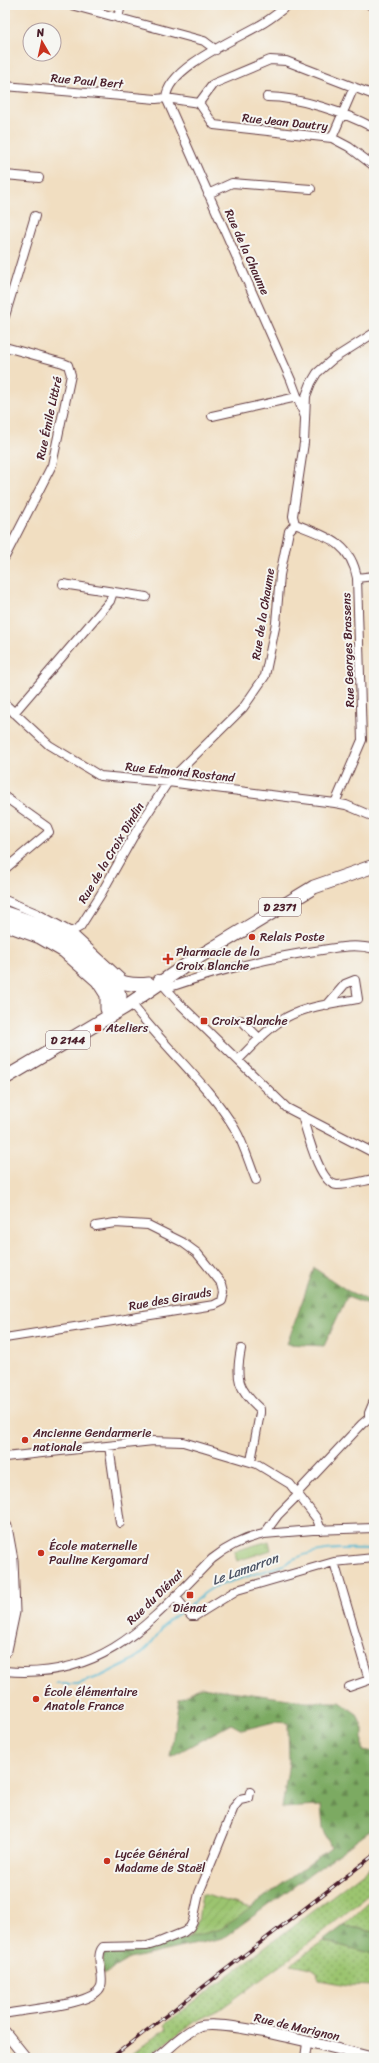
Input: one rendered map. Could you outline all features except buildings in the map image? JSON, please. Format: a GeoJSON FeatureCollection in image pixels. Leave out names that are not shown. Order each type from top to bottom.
{"type":"FeatureCollection","features":[{"type":"Feature","properties":{"kind":"main road","name":"D 2371"},"geometry":{"type":"LineString","coordinates":[[123,999],[161,982],[192,961],[314,887],[374,866]]}},
{"type":"Feature","properties":{"kind":"main road"},"geometry":{"type":"LineString","coordinates":[[5,913],[34,922],[66,939],[123,999]]}},
{"type":"Feature","properties":{"kind":"main road"},"geometry":{"type":"LineString","coordinates":[[5,924],[40,937],[64,951],[104,980],[107,995],[123,999],[161,982]]}},
{"type":"Feature","properties":{"kind":"main road","name":"D 2144"},"geometry":{"type":"LineString","coordinates":[[5,1078],[77,1034],[86,1031],[123,999]]}},
{"type":"Feature","properties":{"kind":"main road","name":"D 2144"},"geometry":{"type":"LineString","coordinates":[[5,1074],[123,999]]}},
{"type":"Feature","properties":{"kind":"main road"},"geometry":{"type":"LineString","coordinates":[[5,1527],[11,1560],[10,1602],[5,1624]]}},
{"type":"Feature","properties":{"kind":"main road"},"geometry":{"type":"LineString","coordinates":[[5,1650],[13,1612],[10,1602]]}},
{"type":"Feature","properties":{"kind":"street"},"geometry":{"type":"LineString","coordinates":[[71,5],[204,41],[216,50]]}},
{"type":"Feature","properties":{"kind":"street"},"geometry":{"type":"LineString","coordinates":[[118,18],[121,5]]}},
{"type":"Feature","properties":{"kind":"street"},"geometry":{"type":"LineString","coordinates":[[166,98],[166,91],[178,75],[216,50],[263,24],[288,5]]}},
{"type":"Feature","properties":{"kind":"street"},"geometry":{"type":"LineString","coordinates":[[370,5],[374,7]]}},
{"type":"Feature","properties":{"kind":"street"},"geometry":{"type":"LineString","coordinates":[[199,103],[213,84],[270,60],[286,61],[374,95]]}},
{"type":"Feature","properties":{"kind":"street","name":"Rue Paul Bert"},"geometry":{"type":"LineString","coordinates":[[5,86],[156,99],[166,98],[199,103]]}},
{"type":"Feature","properties":{"kind":"street"},"geometry":{"type":"LineString","coordinates":[[332,138],[354,87]]}},
{"type":"Feature","properties":{"kind":"street"},"geometry":{"type":"LineString","coordinates":[[267,97],[278,97],[343,113],[374,128]]}},
{"type":"Feature","properties":{"kind":"street","name":"Rue de la Chaume"},"geometry":{"type":"LineString","coordinates":[[166,98],[291,380],[305,417]]}},
{"type":"Feature","properties":{"kind":"street","name":"Rue Jean Dautry"},"geometry":{"type":"LineString","coordinates":[[199,103],[210,122],[220,127],[332,138],[349,147],[374,166]]}},
{"type":"Feature","properties":{"kind":"street"},"geometry":{"type":"LineString","coordinates":[[5,175],[39,178]]}},
{"type":"Feature","properties":{"kind":"street"},"geometry":{"type":"LineString","coordinates":[[208,194],[232,183],[311,189]]}},
{"type":"Feature","properties":{"kind":"street"},"geometry":{"type":"LineString","coordinates":[[5,316],[35,216]]}},
{"type":"Feature","properties":{"kind":"street"},"geometry":{"type":"LineString","coordinates":[[291,380],[295,386],[300,388],[311,382],[317,373],[333,359],[374,333]]}},
{"type":"Feature","properties":{"kind":"street","name":"Rue Émile Littré"},"geometry":{"type":"LineString","coordinates":[[5,347],[63,363],[70,369],[71,374],[52,465],[5,557]]}},
{"type":"Feature","properties":{"kind":"street","name":"Rue de la Chaume"},"geometry":{"type":"LineString","coordinates":[[168,782],[243,708],[265,676],[276,623],[280,575],[289,531],[296,524],[293,516],[304,443],[306,396],[311,382]]}},
{"type":"Feature","properties":{"kind":"street"},"geometry":{"type":"LineString","coordinates":[[212,416],[297,397]]}},
{"type":"Feature","properties":{"kind":"street","name":"Rue Georges Brassens"},"geometry":{"type":"LineString","coordinates":[[296,524],[327,537],[342,547],[353,561],[357,578],[362,740],[335,803]]}},
{"type":"Feature","properties":{"kind":"street"},"geometry":{"type":"LineString","coordinates":[[357,578],[374,576]]}},
{"type":"Feature","properties":{"kind":"street"},"geometry":{"type":"LineString","coordinates":[[63,584],[146,597]]}},
{"type":"Feature","properties":{"kind":"street"},"geometry":{"type":"LineString","coordinates":[[14,713],[110,601],[113,592]]}},
{"type":"Feature","properties":{"kind":"street","name":"Rue Edmond Rostand"},"geometry":{"type":"LineString","coordinates":[[5,704],[49,745],[100,776],[168,782],[335,803],[346,805],[374,817]]}},
{"type":"Feature","properties":{"kind":"street","name":"Rue de la Croix Dindin"},"geometry":{"type":"LineString","coordinates":[[71,932],[80,927],[101,894],[138,828],[168,782]]}},
{"type":"Feature","properties":{"kind":"street"},"geometry":{"type":"LineString","coordinates":[[5,797],[47,826],[49,832],[5,869]]}},
{"type":"Feature","properties":{"kind":"street"},"geometry":{"type":"LineString","coordinates":[[5,900],[36,913],[71,932],[123,999],[207,1092],[235,1129],[256,1180]]}},
{"type":"Feature","properties":{"kind":"street"},"geometry":{"type":"LineString","coordinates":[[161,982],[201,977],[250,964],[306,952],[354,946],[374,949]]}},
{"type":"Feature","properties":{"kind":"street"},"geometry":{"type":"LineString","coordinates":[[161,982],[179,1003],[287,1108],[374,1153]]}},
{"type":"Feature","properties":{"kind":"street"},"geometry":{"type":"LineString","coordinates":[[238,1060],[260,1039],[288,1017],[327,1005]]}},
{"type":"Feature","properties":{"kind":"street"},"geometry":{"type":"LineString","coordinates":[[241,1020],[260,1039]]}},
{"type":"Feature","properties":{"kind":"street"},"geometry":{"type":"LineString","coordinates":[[302,1116],[322,1174],[330,1182],[337,1185],[374,1179]]}},
{"type":"Feature","properties":{"kind":"street","name":"Rue des Girauds"},"geometry":{"type":"LineString","coordinates":[[5,1338],[214,1305],[222,1301],[224,1292],[222,1284],[197,1253],[182,1242],[148,1225],[115,1223],[96,1226]]}},
{"type":"Feature","properties":{"kind":"street"},"geometry":{"type":"LineString","coordinates":[[241,1349],[238,1363],[240,1385],[244,1394],[260,1409],[251,1461]]}},
{"type":"Feature","properties":{"kind":"street"},"geometry":{"type":"LineString","coordinates":[[264,1534],[278,1514],[372,1418],[369,1413],[374,1401]]}},
{"type":"Feature","properties":{"kind":"street"},"geometry":{"type":"LineString","coordinates":[[5,1457],[174,1441],[251,1461],[290,1484],[317,1519],[321,1530]]}},
{"type":"Feature","properties":{"kind":"street"},"geometry":{"type":"LineString","coordinates":[[109,1446],[120,1524]]}},
{"type":"Feature","properties":{"kind":"street","name":"Rue du Diénat"},"geometry":{"type":"LineString","coordinates":[[5,1671],[44,1672],[63,1668],[100,1655],[124,1642],[142,1629],[212,1559],[221,1552],[250,1537],[264,1534],[374,1528]]}},
{"type":"Feature","properties":{"kind":"street"},"geometry":{"type":"LineString","coordinates":[[175,1596],[189,1614],[195,1616],[237,1590],[334,1562],[374,1558]]}},
{"type":"Feature","properties":{"kind":"street"},"geometry":{"type":"LineString","coordinates":[[334,1562],[372,1679],[349,1687]]}},
{"type":"Feature","properties":{"kind":"street"},"geometry":{"type":"LineString","coordinates":[[5,2014],[61,2006],[96,1993],[102,1984],[100,1956],[103,1947],[152,1945],[184,1932],[190,1926],[196,1911],[199,1893],[234,1807],[240,1800],[249,1798],[250,1792]]}},
{"type":"Feature","properties":{"kind":"street","name":"Rue de Marignon"},"geometry":{"type":"LineString","coordinates":[[157,2058],[197,2027],[214,2024],[255,2030],[374,2058]]}},
{"type":"Feature","properties":{"kind":"street"},"geometry":{"type":"LineString","coordinates":[[5,2032],[26,2058]]}},
{"type":"Feature","properties":{"kind":"street"},"geometry":{"type":"LineString","coordinates":[[305,2058],[306,2043]]}},
{"type":"Feature","properties":{"kind":"green space"},"geometry":{"type":"Polygon","coordinates":[[[314,1268],[348,1291],[374,1303],[374,1307],[347,1297],[324,1346],[287,1344],[314,1268]]]}},
{"type":"Feature","properties":{"kind":"green space"},"geometry":{"type":"Polygon","coordinates":[[[269,1541],[271,1550],[237,1561],[234,1551],[269,1541]]]}},
{"type":"Feature","properties":{"kind":"green space"},"geometry":{"type":"Polygon","coordinates":[[[201,1687],[311,1702],[340,1702],[357,1714],[363,1730],[363,1750],[374,1752],[374,1828],[223,1938],[129,1959],[103,1974],[103,1956],[105,1949],[148,1947],[221,1929],[331,1848],[323,1828],[321,1806],[282,1808],[289,1762],[288,1723],[274,1722],[242,1730],[231,1724],[170,1757],[179,1699],[201,1687]]]}},
{"type":"Feature","properties":{"kind":"green space"},"geometry":{"type":"Polygon","coordinates":[[[374,1864],[374,1890],[296,1954],[219,2010],[194,2022],[146,2058],[127,2058],[166,2028],[164,2025],[374,1864]]]}},
{"type":"Feature","properties":{"kind":"green space"},"geometry":{"type":"Polygon","coordinates":[[[202,1894],[252,1908],[221,1929],[189,1937],[198,1921],[202,1894]]]}},
{"type":"Feature","properties":{"kind":"green space"},"geometry":{"type":"Polygon","coordinates":[[[374,1898],[374,1931],[343,1926],[374,1898]]]}},
{"type":"Feature","properties":{"kind":"green space"},"geometry":{"type":"Polygon","coordinates":[[[343,1926],[374,1931],[374,1954],[323,1941],[343,1926]]]}},
{"type":"Feature","properties":{"kind":"green space"},"geometry":{"type":"Polygon","coordinates":[[[323,1941],[374,1954],[374,1986],[347,1985],[319,1980],[318,1975],[313,1970],[291,1964],[323,1941]]]}},
{"type":"Feature","properties":{"kind":"waterway","name":"Le Lamarron"},"geometry":{"type":"LineString","coordinates":[[187,1607],[214,1587],[283,1565],[304,1555],[327,1550],[374,1549]]}},
{"type":"Feature","properties":{"kind":"waterway","name":"Le Lamarron"},"geometry":{"type":"LineString","coordinates":[[56,1684],[78,1684],[103,1675],[135,1659],[149,1646],[168,1621],[184,1610]]}},
{"type":"Feature","properties":{"kind":"railway"},"geometry":{"type":"LineString","coordinates":[[111,2058],[374,1855]]}},
{"type":"Feature","properties":{"kind":"place","name":"Relais Poste"},"geometry":{"type":"Point","coordinates":[252,937]}},
{"type":"Feature","properties":{"kind":"place","name":"Pharmacie de la Croix Blanche"},"geometry":{"type":"Point","coordinates":[168,959]}},
{"type":"Feature","properties":{"kind":"place","name":"Croix-Blanche"},"geometry":{"type":"Point","coordinates":[204,1021]}},
{"type":"Feature","properties":{"kind":"place","name":"Ateliers"},"geometry":{"type":"Point","coordinates":[98,1028]}},
{"type":"Feature","properties":{"kind":"place","name":"Ancienne Gendarmerie nationale"},"geometry":{"type":"Point","coordinates":[25,1440]}},
{"type":"Feature","properties":{"kind":"place","name":"École maternelle Pauline Kergomard"},"geometry":{"type":"Point","coordinates":[41,1553]}},
{"type":"Feature","properties":{"kind":"place","name":"Diénat"},"geometry":{"type":"Point","coordinates":[190,1595]}},
{"type":"Feature","properties":{"kind":"place","name":"École élémentaire Anatole France"},"geometry":{"type":"Point","coordinates":[36,1699]}},
{"type":"Feature","properties":{"kind":"place","name":"Lycée Général Madame de Staël"},"geometry":{"type":"Point","coordinates":[107,1861]}}]}
